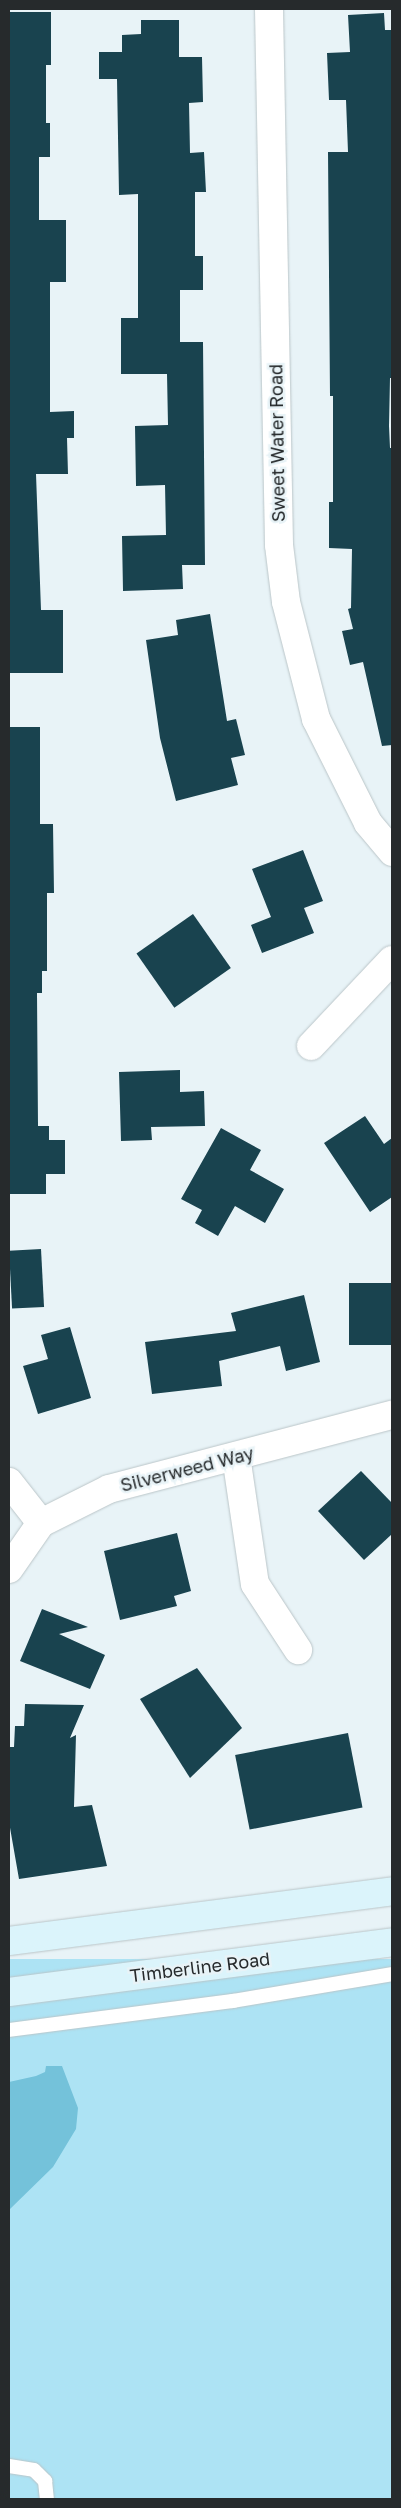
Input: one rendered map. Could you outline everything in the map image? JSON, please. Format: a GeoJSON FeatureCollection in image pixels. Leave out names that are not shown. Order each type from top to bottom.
{"type":"FeatureCollection","features":[{"type":"Feature","properties":{"kind":"street","name":"Sweet Water Road"},"geometry":{"type":"LineString","coordinates":[[269,9],[279,545],[286,602],[316,719],[368,823],[392,852]]}},
{"type":"Feature","properties":{"kind":"street"},"geometry":{"type":"LineString","coordinates":[[311,1046],[392,960]]}},
{"type":"Feature","properties":{"kind":"street","name":"Silverweed Way"},"geometry":{"type":"LineString","coordinates":[[9,1568],[42,1523],[108,1489],[392,1415]]}},
{"type":"Feature","properties":{"kind":"street"},"geometry":{"type":"LineString","coordinates":[[236,1456],[256,1584],[298,1650]]}},
{"type":"Feature","properties":{"kind":"street"},"geometry":{"type":"LineString","coordinates":[[9,1482],[42,1523]]}},
{"type":"Feature","properties":{"kind":"street"},"geometry":{"type":"LineString","coordinates":[[9,1941],[392,1892]]}},
{"type":"Feature","properties":{"kind":"street","name":"Timberline Road"},"geometry":{"type":"LineString","coordinates":[[9,1992],[392,1942]]}},
{"type":"Feature","properties":{"kind":"lane"},"geometry":{"type":"LineString","coordinates":[[9,2030],[233,2001],[392,1974]]}},
{"type":"Feature","properties":{"kind":"lane"},"geometry":{"type":"LineString","coordinates":[[9,2466],[34,2470],[45,2481],[47,2499]]}},
{"type":"Feature","properties":{"kind":"shaded area"},"geometry":{"type":"Polygon","coordinates":[[[9,1959],[392,1959],[392,2499],[9,2499],[9,1959]]]}},
{"type":"Feature","properties":{"kind":"shaded area"},"geometry":{"type":"Polygon","coordinates":[[[46,2066],[62,2066],[78,2108],[76,2129],[53,2167],[9,2210],[9,2082],[36,2076],[45,2072],[46,2066]]]}},
{"type":"Feature","properties":{"kind":"building"},"geometry":{"type":"Polygon","coordinates":[[[9,12],[51,12],[51,65],[46,65],[46,123],[50,123],[50,157],[39,157],[39,220],[66,220],[66,282],[50,282],[50,412],[74,411],[74,438],[67,438],[68,474],[36,474],[41,610],[63,610],[63,673],[9,673],[9,12]]]}},
{"type":"Feature","properties":{"kind":"building"},"geometry":{"type":"Polygon","coordinates":[[[384,13],[385,30],[392,30],[392,378],[390,378],[389,426],[390,448],[392,448],[392,745],[382,746],[363,662],[350,665],[342,631],[353,629],[348,609],[351,608],[352,549],[329,548],[329,502],[333,502],[333,396],[330,396],[328,152],[348,152],[346,100],[329,100],[327,53],[350,52],[348,15],[384,13]]]}},
{"type":"Feature","properties":{"kind":"building"},"geometry":{"type":"Polygon","coordinates":[[[141,20],[179,20],[179,57],[202,57],[203,102],[189,103],[190,153],[204,152],[206,192],[195,192],[195,256],[203,256],[203,290],[180,290],[180,342],[203,342],[205,565],[182,565],[183,589],[123,591],[122,536],[166,535],[165,485],[136,486],[135,426],[168,425],[167,374],[121,374],[121,318],[138,318],[138,194],[119,195],[117,79],[99,79],[99,52],[122,52],[122,35],[141,34],[141,20]]]}},
{"type":"Feature","properties":{"kind":"building"},"geometry":{"type":"Polygon","coordinates":[[[210,614],[227,721],[236,719],[245,755],[231,758],[238,785],[176,801],[160,738],[146,640],[178,635],[176,620],[210,614]]]}},
{"type":"Feature","properties":{"kind":"building"},"geometry":{"type":"Polygon","coordinates":[[[9,727],[40,727],[40,824],[53,824],[54,893],[47,893],[47,971],[42,971],[42,993],[37,993],[38,1126],[49,1126],[49,1140],[65,1140],[65,1174],[46,1174],[46,1194],[9,1194],[9,727]]]}},
{"type":"Feature","properties":{"kind":"building"},"geometry":{"type":"Polygon","coordinates":[[[303,850],[323,901],[304,908],[314,933],[262,953],[251,925],[271,917],[252,869],[303,850]]]}},
{"type":"Feature","properties":{"kind":"building"},"geometry":{"type":"Polygon","coordinates":[[[193,914],[231,968],[174,1008],[136,954],[193,914]]]}},
{"type":"Feature","properties":{"kind":"building"},"geometry":{"type":"Polygon","coordinates":[[[180,1070],[180,1092],[204,1091],[205,1126],[151,1127],[152,1140],[121,1141],[119,1072],[180,1070]]]}},
{"type":"Feature","properties":{"kind":"building"},"geometry":{"type":"Polygon","coordinates":[[[365,1116],[384,1144],[392,1138],[392,1197],[370,1212],[324,1143],[365,1116]]]}},
{"type":"Feature","properties":{"kind":"building"},"geometry":{"type":"Polygon","coordinates":[[[221,1128],[261,1150],[250,1170],[284,1189],[265,1223],[235,1206],[218,1236],[195,1223],[202,1210],[181,1199],[221,1128]]]}},
{"type":"Feature","properties":{"kind":"building"},"geometry":{"type":"Polygon","coordinates":[[[41,1249],[44,1307],[12,1309],[9,1251],[41,1249]]]}},
{"type":"Feature","properties":{"kind":"building"},"geometry":{"type":"Polygon","coordinates":[[[349,1283],[392,1283],[392,1345],[349,1345],[349,1283]]]}},
{"type":"Feature","properties":{"kind":"building"},"geometry":{"type":"Polygon","coordinates":[[[304,1295],[320,1362],[286,1371],[280,1346],[219,1361],[222,1386],[152,1394],[145,1342],[236,1331],[231,1313],[304,1295]]]}},
{"type":"Feature","properties":{"kind":"building"},"geometry":{"type":"Polygon","coordinates":[[[70,1327],[91,1398],[38,1414],[23,1366],[48,1359],[41,1335],[70,1327]]]}},
{"type":"Feature","properties":{"kind":"building"},"geometry":{"type":"Polygon","coordinates":[[[361,1471],[392,1503],[392,1534],[364,1560],[318,1511],[361,1471]]]}},
{"type":"Feature","properties":{"kind":"building"},"geometry":{"type":"Polygon","coordinates":[[[177,1533],[191,1591],[174,1596],[177,1606],[120,1620],[104,1551],[177,1533]]]}},
{"type":"Feature","properties":{"kind":"building"},"geometry":{"type":"Polygon","coordinates":[[[42,1609],[88,1627],[59,1634],[105,1655],[90,1689],[20,1661],[42,1609]]]}},
{"type":"Feature","properties":{"kind":"building"},"geometry":{"type":"Polygon","coordinates":[[[197,1668],[242,1728],[190,1778],[140,1699],[197,1668]]]}},
{"type":"Feature","properties":{"kind":"building"},"geometry":{"type":"Polygon","coordinates":[[[25,1704],[84,1705],[70,1738],[76,1735],[74,1807],[92,1805],[107,1866],[19,1879],[9,1822],[9,1747],[14,1747],[15,1726],[24,1726],[25,1704]]]}},
{"type":"Feature","properties":{"kind":"building"},"geometry":{"type":"Polygon","coordinates":[[[348,1733],[363,1808],[250,1830],[235,1755],[348,1733]]]}}]}
